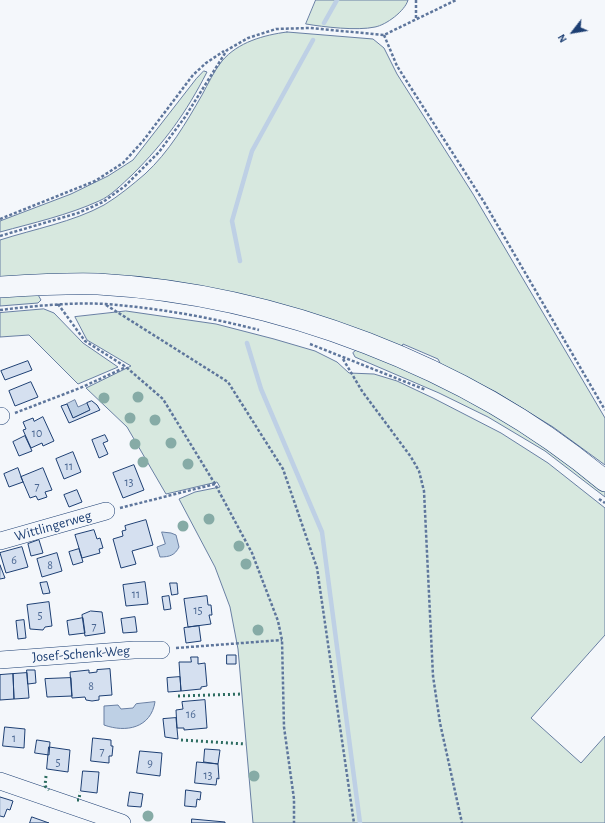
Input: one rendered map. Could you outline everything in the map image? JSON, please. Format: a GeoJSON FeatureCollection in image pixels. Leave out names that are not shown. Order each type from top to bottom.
{"type":"FeatureCollection","features":[{"type":"Feature","properties":{"kind":"main road"},"geometry":{"type":"LineString","coordinates":[[0,287],[98,284],[160,290],[258,308],[348,337],[462,385],[530,426],[599,487]]}},
{"type":"Feature","properties":{"kind":"street","name":"Wittlingerweg"},"geometry":{"type":"LineString","coordinates":[[0,541],[106,511]]}},
{"type":"Feature","properties":{"kind":"street","name":"Josef-Schenk-Weg"},"geometry":{"type":"LineString","coordinates":[[0,660],[134,650],[161,650]]}},
{"type":"Feature","properties":{"kind":"street"},"geometry":{"type":"LineString","coordinates":[[0,781],[122,823]]}},
{"type":"Feature","properties":{"kind":"path"},"geometry":{"type":"LineString","coordinates":[[416,0],[416,19]]}},
{"type":"Feature","properties":{"kind":"path"},"geometry":{"type":"LineString","coordinates":[[0,219],[95,181],[123,163],[143,141],[193,75],[206,63],[248,38],[276,29],[310,28],[384,35],[456,0]]}},
{"type":"Feature","properties":{"kind":"path"},"geometry":{"type":"LineString","coordinates":[[384,35],[397,66],[484,202],[605,410]]}},
{"type":"Feature","properties":{"kind":"path"},"geometry":{"type":"LineString","coordinates":[[0,236],[78,213],[103,202],[125,186],[159,152],[185,117],[227,50]]}},
{"type":"Feature","properties":{"kind":"path"},"geometry":{"type":"LineString","coordinates":[[58,304],[85,341],[126,367],[163,399],[215,484],[252,553],[278,621],[282,640],[284,727],[294,800],[294,823]]}},
{"type":"Feature","properties":{"kind":"path"},"geometry":{"type":"LineString","coordinates":[[0,310],[58,304],[106,304],[196,316],[262,330]]}},
{"type":"Feature","properties":{"kind":"path"},"geometry":{"type":"LineString","coordinates":[[106,304],[228,382],[283,469],[317,568],[354,823]]}},
{"type":"Feature","properties":{"kind":"path"},"geometry":{"type":"LineString","coordinates":[[307,342],[343,358],[378,370],[432,392]]}},
{"type":"Feature","properties":{"kind":"path"},"geometry":{"type":"LineString","coordinates":[[343,358],[362,391],[411,457],[419,471],[424,491],[433,676],[440,723],[462,823]]}},
{"type":"Feature","properties":{"kind":"path"},"geometry":{"type":"LineString","coordinates":[[0,416],[13,414],[65,394],[126,367]]}},
{"type":"Feature","properties":{"kind":"path"},"geometry":{"type":"LineString","coordinates":[[106,511],[215,484]]}},
{"type":"Feature","properties":{"kind":"path"},"geometry":{"type":"LineString","coordinates":[[599,487],[605,504]]}},
{"type":"Feature","properties":{"kind":"path"},"geometry":{"type":"LineString","coordinates":[[161,650],[282,640]]}},
{"type":"Feature","properties":{"kind":"shaded area"},"geometry":{"type":"Polygon","coordinates":[[[316,0],[408,0],[399,13],[379,26],[350,29],[306,24],[316,0]]]}},
{"type":"Feature","properties":{"kind":"shaded area"},"geometry":{"type":"Polygon","coordinates":[[[287,32],[373,39],[384,48],[397,74],[473,194],[605,418],[605,465],[553,427],[496,392],[441,365],[438,359],[403,344],[400,350],[285,308],[0,280],[0,240],[79,216],[104,205],[120,194],[145,174],[169,147],[190,116],[216,69],[228,54],[252,40],[287,32]]]}},
{"type":"Feature","properties":{"kind":"shaded area"},"geometry":{"type":"Polygon","coordinates":[[[204,71],[207,72],[191,101],[165,139],[144,163],[112,193],[99,201],[75,210],[0,232],[0,221],[71,194],[108,176],[133,160],[196,79],[204,71]]]}},
{"type":"Feature","properties":{"kind":"shaded area"},"geometry":{"type":"Polygon","coordinates":[[[37,293],[41,300],[38,303],[0,306],[0,294],[37,293]]]}},
{"type":"Feature","properties":{"kind":"shaded area"},"geometry":{"type":"Polygon","coordinates":[[[44,309],[54,313],[83,343],[118,367],[78,384],[29,335],[0,337],[0,313],[44,309]]]}},
{"type":"Feature","properties":{"kind":"shaded area"},"geometry":{"type":"Polygon","coordinates":[[[126,311],[216,324],[315,351],[337,362],[349,373],[374,374],[397,381],[501,433],[548,463],[605,508],[605,635],[531,718],[581,763],[605,736],[605,823],[253,823],[238,649],[230,607],[215,567],[179,499],[195,492],[220,487],[217,482],[166,494],[127,427],[86,388],[131,366],[87,340],[75,317],[126,311]]]}},
{"type":"Feature","properties":{"kind":"shaded area"},"geometry":{"type":"Polygon","coordinates":[[[358,349],[469,396],[605,488],[605,497],[545,451],[488,417],[439,393],[355,357],[353,353],[358,349]]]}},
{"type":"Feature","properties":{"kind":"water"},"geometry":{"type":"Polygon","coordinates":[[[75,400],[78,407],[87,403],[90,410],[73,418],[67,404],[75,400]]]}},
{"type":"Feature","properties":{"kind":"water"},"geometry":{"type":"Polygon","coordinates":[[[162,532],[176,535],[179,547],[176,552],[167,557],[160,557],[157,547],[165,544],[162,532]]]}},
{"type":"Feature","properties":{"kind":"water"},"geometry":{"type":"Polygon","coordinates":[[[155,702],[153,711],[143,723],[129,728],[104,725],[104,706],[118,705],[121,709],[133,708],[136,704],[155,702]]]}},
{"type":"Feature","properties":{"kind":"building"},"geometry":{"type":"Polygon","coordinates":[[[28,361],[32,370],[5,380],[1,371],[28,361]]]}},
{"type":"Feature","properties":{"kind":"building"},"geometry":{"type":"Polygon","coordinates":[[[31,382],[38,397],[15,406],[9,391],[31,382]]]}},
{"type":"Feature","properties":{"kind":"building"},"geometry":{"type":"Polygon","coordinates":[[[92,401],[100,410],[69,423],[61,406],[67,404],[73,418],[90,410],[87,403],[92,401]]]}},
{"type":"Feature","properties":{"kind":"building"},"geometry":{"type":"Polygon","coordinates":[[[43,417],[54,441],[43,446],[42,443],[31,448],[23,430],[26,429],[23,422],[33,418],[34,421],[43,417]]]}},
{"type":"Feature","properties":{"kind":"building"},"geometry":{"type":"Polygon","coordinates":[[[105,435],[108,441],[103,443],[108,454],[99,458],[92,440],[105,435]]]}},
{"type":"Feature","properties":{"kind":"building"},"geometry":{"type":"Polygon","coordinates":[[[25,436],[32,451],[19,456],[13,442],[25,436]]]}},
{"type":"Feature","properties":{"kind":"building"},"geometry":{"type":"Polygon","coordinates":[[[73,452],[81,472],[64,479],[56,459],[73,452]]]}},
{"type":"Feature","properties":{"kind":"building"},"geometry":{"type":"Polygon","coordinates":[[[134,465],[144,490],[123,498],[113,473],[134,465]]]}},
{"type":"Feature","properties":{"kind":"building"},"geometry":{"type":"Polygon","coordinates":[[[18,468],[23,482],[9,487],[4,474],[18,468]]]}},
{"type":"Feature","properties":{"kind":"building"},"geometry":{"type":"Polygon","coordinates":[[[43,468],[52,490],[45,492],[47,497],[38,500],[36,496],[30,498],[21,477],[43,468]]]}},
{"type":"Feature","properties":{"kind":"building"},"geometry":{"type":"Polygon","coordinates":[[[77,490],[82,502],[69,507],[64,495],[77,490]]]}},
{"type":"Feature","properties":{"kind":"building"},"geometry":{"type":"Polygon","coordinates":[[[146,520],[153,545],[132,551],[136,564],[121,568],[113,539],[123,536],[122,531],[126,530],[125,526],[146,520]]]}},
{"type":"Feature","properties":{"kind":"building"},"geometry":{"type":"Polygon","coordinates":[[[94,530],[97,539],[100,538],[103,548],[99,549],[100,553],[82,558],[75,535],[94,530]]]}},
{"type":"Feature","properties":{"kind":"building"},"geometry":{"type":"Polygon","coordinates":[[[39,540],[43,553],[31,556],[28,544],[39,540]]]}},
{"type":"Feature","properties":{"kind":"building"},"geometry":{"type":"Polygon","coordinates":[[[22,547],[28,567],[6,573],[0,553],[22,547]]]}},
{"type":"Feature","properties":{"kind":"building"},"geometry":{"type":"Polygon","coordinates":[[[79,549],[83,562],[73,565],[69,552],[79,549]]]}},
{"type":"Feature","properties":{"kind":"building"},"geometry":{"type":"Polygon","coordinates":[[[57,553],[62,571],[42,577],[37,559],[57,553]]]}},
{"type":"Feature","properties":{"kind":"building"},"geometry":{"type":"Polygon","coordinates":[[[0,565],[5,578],[0,579],[0,565]]]}},
{"type":"Feature","properties":{"kind":"building"},"geometry":{"type":"Polygon","coordinates":[[[47,582],[50,593],[43,594],[40,583],[47,582]]]}},
{"type":"Feature","properties":{"kind":"building"},"geometry":{"type":"Polygon","coordinates":[[[145,582],[148,604],[126,606],[123,585],[145,582]]]}},
{"type":"Feature","properties":{"kind":"building"},"geometry":{"type":"Polygon","coordinates":[[[170,583],[177,583],[178,594],[172,595],[170,583]]]}},
{"type":"Feature","properties":{"kind":"building"},"geometry":{"type":"Polygon","coordinates":[[[169,596],[171,609],[164,610],[162,597],[169,596]]]}},
{"type":"Feature","properties":{"kind":"building"},"geometry":{"type":"Polygon","coordinates":[[[207,596],[208,605],[211,605],[212,615],[209,615],[211,624],[188,627],[184,599],[207,596]]]}},
{"type":"Feature","properties":{"kind":"building"},"geometry":{"type":"Polygon","coordinates":[[[49,602],[52,626],[45,627],[43,630],[30,629],[27,605],[49,602]]]}},
{"type":"Feature","properties":{"kind":"building"},"geometry":{"type":"Polygon","coordinates":[[[91,611],[102,612],[105,633],[85,636],[82,615],[91,611]]]}},
{"type":"Feature","properties":{"kind":"building"},"geometry":{"type":"Polygon","coordinates":[[[135,617],[137,632],[123,633],[121,619],[135,617]]]}},
{"type":"Feature","properties":{"kind":"building"},"geometry":{"type":"Polygon","coordinates":[[[83,618],[85,633],[69,635],[67,621],[83,618]]]}},
{"type":"Feature","properties":{"kind":"building"},"geometry":{"type":"Polygon","coordinates":[[[24,620],[26,638],[18,639],[16,621],[24,620]]]}},
{"type":"Feature","properties":{"kind":"building"},"geometry":{"type":"Polygon","coordinates":[[[199,626],[201,641],[186,643],[184,628],[199,626]]]}},
{"type":"Feature","properties":{"kind":"building"},"geometry":{"type":"Polygon","coordinates":[[[227,655],[236,655],[236,664],[227,664],[227,655]]]}},
{"type":"Feature","properties":{"kind":"building"},"geometry":{"type":"Polygon","coordinates":[[[191,657],[198,657],[198,664],[205,663],[207,686],[201,687],[201,689],[181,691],[179,662],[191,662],[191,657]]]}},
{"type":"Feature","properties":{"kind":"building"},"geometry":{"type":"Polygon","coordinates":[[[110,669],[112,695],[99,696],[99,700],[92,701],[86,700],[85,697],[72,698],[70,672],[89,670],[89,673],[97,672],[97,670],[110,669]]]}},
{"type":"Feature","properties":{"kind":"building"},"geometry":{"type":"Polygon","coordinates":[[[27,670],[35,670],[36,683],[28,684],[27,670]]]}},
{"type":"Feature","properties":{"kind":"building"},"geometry":{"type":"Polygon","coordinates":[[[27,673],[29,698],[14,699],[13,674],[27,673]]]}},
{"type":"Feature","properties":{"kind":"building"},"geometry":{"type":"Polygon","coordinates":[[[13,674],[14,699],[0,700],[0,675],[13,674]]]}},
{"type":"Feature","properties":{"kind":"building"},"geometry":{"type":"Polygon","coordinates":[[[180,677],[181,691],[168,692],[167,678],[180,677]]]}},
{"type":"Feature","properties":{"kind":"building"},"geometry":{"type":"Polygon","coordinates":[[[71,678],[72,696],[47,697],[45,679],[71,678]]]}},
{"type":"Feature","properties":{"kind":"building"},"geometry":{"type":"Polygon","coordinates":[[[205,700],[207,728],[184,730],[184,728],[177,728],[176,710],[183,709],[182,702],[205,700]]]}},
{"type":"Feature","properties":{"kind":"building"},"geometry":{"type":"Polygon","coordinates":[[[176,718],[178,739],[165,737],[163,719],[176,718]]]}},
{"type":"Feature","properties":{"kind":"building"},"geometry":{"type":"Polygon","coordinates":[[[5,727],[25,729],[24,748],[3,746],[5,727]]]}},
{"type":"Feature","properties":{"kind":"building"},"geometry":{"type":"Polygon","coordinates":[[[93,738],[111,740],[111,746],[113,746],[112,756],[109,756],[109,763],[91,761],[93,738]]]}},
{"type":"Feature","properties":{"kind":"building"},"geometry":{"type":"Polygon","coordinates":[[[37,740],[50,742],[49,755],[35,753],[37,740]]]}},
{"type":"Feature","properties":{"kind":"building"},"geometry":{"type":"Polygon","coordinates":[[[49,747],[70,750],[68,772],[47,769],[49,747]]]}},
{"type":"Feature","properties":{"kind":"building"},"geometry":{"type":"Polygon","coordinates":[[[205,749],[220,750],[218,764],[204,762],[205,749]]]}},
{"type":"Feature","properties":{"kind":"building"},"geometry":{"type":"Polygon","coordinates":[[[140,751],[162,753],[160,776],[137,773],[140,751]]]}},
{"type":"Feature","properties":{"kind":"building"},"geometry":{"type":"Polygon","coordinates":[[[197,762],[218,764],[219,779],[217,778],[216,785],[195,783],[197,762]]]}},
{"type":"Feature","properties":{"kind":"building"},"geometry":{"type":"Polygon","coordinates":[[[83,771],[99,772],[97,793],[81,791],[83,771]]]}},
{"type":"Feature","properties":{"kind":"building"},"geometry":{"type":"Polygon","coordinates":[[[186,790],[201,792],[200,800],[197,799],[196,807],[185,806],[186,790]]]}},
{"type":"Feature","properties":{"kind":"building"},"geometry":{"type":"Polygon","coordinates":[[[130,792],[143,794],[141,807],[128,806],[130,792]]]}},
{"type":"Feature","properties":{"kind":"building"},"geometry":{"type":"Polygon","coordinates":[[[0,797],[13,801],[10,810],[7,809],[4,817],[0,816],[0,797]]]}},
{"type":"Feature","properties":{"kind":"building"},"geometry":{"type":"Polygon","coordinates":[[[32,817],[49,823],[30,823],[32,817]]]}},
{"type":"Feature","properties":{"kind":"building"},"geometry":{"type":"Polygon","coordinates":[[[192,819],[225,822],[225,823],[192,823],[192,819]]]}},
{"type":"Feature","properties":{"kind":"waterway"},"geometry":{"type":"LineString","coordinates":[[324,23],[337,0]]}},
{"type":"Feature","properties":{"kind":"waterway"},"geometry":{"type":"LineString","coordinates":[[240,261],[232,221],[252,151],[313,40]]}},
{"type":"Feature","properties":{"kind":"waterway"},"geometry":{"type":"LineString","coordinates":[[247,343],[261,389],[322,532],[360,823]]}},
{"type":"Feature","properties":{"kind":"hedge"},"geometry":{"type":"LineString","coordinates":[[178,696],[242,694]]}},
{"type":"Feature","properties":{"kind":"hedge"},"geometry":{"type":"LineString","coordinates":[[181,740],[246,744]]}},
{"type":"Feature","properties":{"kind":"hedge"},"geometry":{"type":"LineString","coordinates":[[46,776],[45,786],[49,790]]}},
{"type":"Feature","properties":{"kind":"hedge"},"geometry":{"type":"LineString","coordinates":[[77,800],[79,800],[80,792]]}}]}
